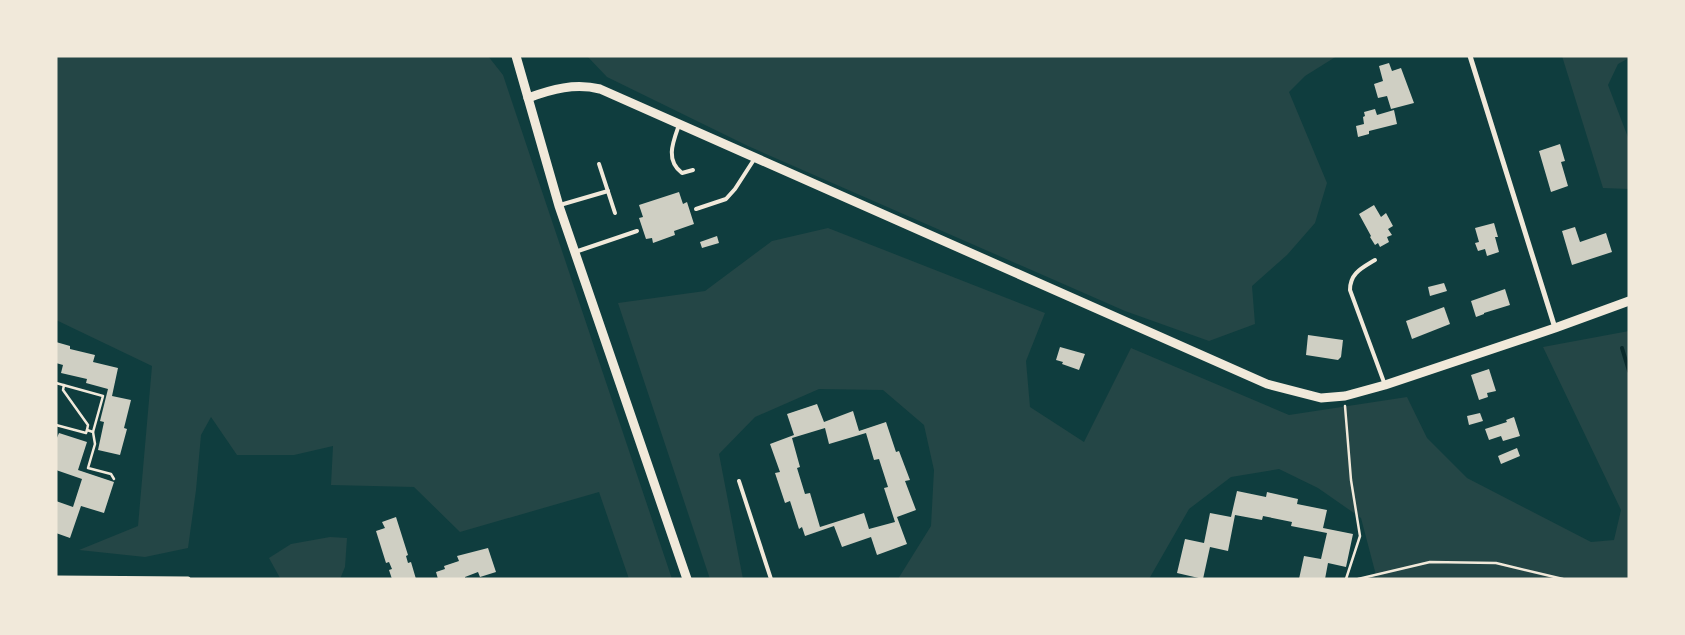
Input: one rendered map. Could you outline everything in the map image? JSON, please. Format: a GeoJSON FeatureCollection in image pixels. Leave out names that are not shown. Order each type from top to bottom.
{"type":"FeatureCollection","features":[{"type":"Feature","properties":{"kind":"street"},"geometry":{"type":"LineString","coordinates":[[516,56],[559,206],[687,579]]}},
{"type":"Feature","properties":{"kind":"street"},"geometry":{"type":"LineString","coordinates":[[1470,56],[1555,328]]}},
{"type":"Feature","properties":{"kind":"street"},"geometry":{"type":"LineString","coordinates":[[528,98],[561,88],[586,85],[614,94],[679,125],[1267,384],[1321,398],[1345,396],[1385,385],[1629,301]]}},
{"type":"Feature","properties":{"kind":"street"},"geometry":{"type":"LineString","coordinates":[[56,578],[188,579]]}},
{"type":"Feature","properties":{"kind":"lane"},"geometry":{"type":"LineString","coordinates":[[679,125],[671,148],[672,157],[676,168],[682,173],[693,170]]}},
{"type":"Feature","properties":{"kind":"lane"},"geometry":{"type":"LineString","coordinates":[[696,209],[726,199],[735,189],[755,158]]}},
{"type":"Feature","properties":{"kind":"lane"},"geometry":{"type":"LineString","coordinates":[[599,164],[615,213]]}},
{"type":"Feature","properties":{"kind":"lane"},"geometry":{"type":"LineString","coordinates":[[559,206],[608,191]]}},
{"type":"Feature","properties":{"kind":"lane"},"geometry":{"type":"LineString","coordinates":[[575,252],[637,231]]}},
{"type":"Feature","properties":{"kind":"lane"},"geometry":{"type":"LineString","coordinates":[[1375,260],[1355,273],[1351,280],[1350,290],[1385,385]]}},
{"type":"Feature","properties":{"kind":"lane"},"geometry":{"type":"LineString","coordinates":[[739,481],[771,579]]}},
{"type":"Feature","properties":{"kind":"path"},"geometry":{"type":"LineString","coordinates":[[56,383],[103,396],[93,432],[95,444],[88,468],[111,474],[114,479]]}},
{"type":"Feature","properties":{"kind":"path"},"geometry":{"type":"LineString","coordinates":[[56,425],[86,433],[88,425],[63,390],[64,385]]}},
{"type":"Feature","properties":{"kind":"path"},"geometry":{"type":"LineString","coordinates":[[1345,396],[1351,480],[1360,536],[1346,579]]}},
{"type":"Feature","properties":{"kind":"path"},"geometry":{"type":"LineString","coordinates":[[86,430],[93,432]]}},
{"type":"Feature","properties":{"kind":"path"},"geometry":{"type":"LineString","coordinates":[[1358,579],[1430,562],[1496,563],[1563,579]]}},
{"type":"Feature","properties":{"kind":"shaded area"},"geometry":{"type":"Polygon","coordinates":[[[56,56],[488,56],[503,75],[672,579],[629,579],[599,492],[460,532],[414,487],[331,485],[333,446],[294,455],[237,455],[211,417],[201,435],[188,548],[145,557],[79,550],[138,526],[152,366],[56,320],[56,56]]]}},
{"type":"Feature","properties":{"kind":"shaded area"},"geometry":{"type":"Polygon","coordinates":[[[587,56],[1337,56],[1305,76],[1289,92],[1327,183],[1315,223],[1287,255],[1252,286],[1255,324],[1209,341],[1125,311],[748,146],[607,77],[587,56]]]}},
{"type":"Feature","properties":{"kind":"shaded area"},"geometry":{"type":"Polygon","coordinates":[[[1562,56],[1629,56],[1629,58],[1618,64],[1608,85],[1629,140],[1629,189],[1603,188],[1562,56]]]}},
{"type":"Feature","properties":{"kind":"shaded area"},"geometry":{"type":"Polygon","coordinates":[[[828,228],[1045,313],[1026,361],[1030,407],[1084,442],[1131,348],[1289,415],[1407,397],[1427,438],[1467,478],[1591,542],[1614,540],[1621,510],[1543,347],[1629,331],[1629,579],[1377,579],[1361,518],[1318,488],[1279,469],[1231,477],[1189,509],[1149,579],[898,579],[931,526],[934,470],[924,425],[883,390],[819,389],[755,417],[719,454],[743,579],[710,579],[618,303],[705,291],[772,241],[828,228]]]}},
{"type":"Feature","properties":{"kind":"shaded area"},"geometry":{"type":"Polygon","coordinates":[[[330,537],[347,538],[345,567],[340,579],[280,578],[269,558],[291,544],[330,537]]]}},
{"type":"Feature","properties":{"kind":"building"},"geometry":{"type":"Polygon","coordinates":[[[1389,63],[1392,71],[1401,68],[1414,103],[1391,109],[1387,96],[1378,98],[1374,84],[1383,81],[1379,66],[1389,63]]]}},
{"type":"Feature","properties":{"kind":"building"},"geometry":{"type":"Polygon","coordinates":[[[1375,109],[1377,115],[1394,110],[1397,124],[1369,131],[1369,134],[1358,137],[1356,126],[1364,124],[1364,112],[1375,109]]]}},
{"type":"Feature","properties":{"kind":"building"},"geometry":{"type":"Polygon","coordinates":[[[1560,144],[1565,161],[1561,162],[1568,186],[1551,192],[1539,151],[1560,144]]]}},
{"type":"Feature","properties":{"kind":"building"},"geometry":{"type":"Polygon","coordinates":[[[679,192],[683,204],[687,202],[694,224],[674,231],[675,235],[653,243],[652,238],[646,239],[639,218],[643,217],[639,205],[679,192]]]}},
{"type":"Feature","properties":{"kind":"building"},"geometry":{"type":"Polygon","coordinates":[[[1374,205],[1381,217],[1386,213],[1393,226],[1388,229],[1392,235],[1387,237],[1389,242],[1380,247],[1378,243],[1375,245],[1359,214],[1374,205]]]}},
{"type":"Feature","properties":{"kind":"building"},"geometry":{"type":"Polygon","coordinates":[[[1494,223],[1498,237],[1495,237],[1499,252],[1487,256],[1485,249],[1478,251],[1475,243],[1479,242],[1475,228],[1494,223]]]}},
{"type":"Feature","properties":{"kind":"building"},"geometry":{"type":"Polygon","coordinates":[[[1575,227],[1580,242],[1606,233],[1612,252],[1572,265],[1562,231],[1575,227]]]}},
{"type":"Feature","properties":{"kind":"building"},"geometry":{"type":"Polygon","coordinates":[[[717,236],[719,243],[702,248],[700,242],[717,236]]]}},
{"type":"Feature","properties":{"kind":"building"},"geometry":{"type":"Polygon","coordinates":[[[1444,283],[1447,291],[1430,296],[1428,287],[1444,283]]]}},
{"type":"Feature","properties":{"kind":"building"},"geometry":{"type":"Polygon","coordinates":[[[1505,289],[1510,305],[1476,317],[1471,301],[1505,289]]]}},
{"type":"Feature","properties":{"kind":"building"},"geometry":{"type":"Polygon","coordinates":[[[1444,307],[1450,324],[1412,339],[1406,321],[1444,307]]]}},
{"type":"Feature","properties":{"kind":"building"},"geometry":{"type":"Polygon","coordinates":[[[1308,335],[1343,340],[1341,357],[1338,360],[1306,355],[1308,335]]]}},
{"type":"Feature","properties":{"kind":"building"},"geometry":{"type":"Polygon","coordinates":[[[56,342],[70,346],[70,349],[95,355],[93,362],[118,368],[112,396],[131,400],[124,428],[127,429],[120,455],[98,450],[104,422],[100,421],[108,389],[86,383],[87,379],[61,373],[63,365],[56,363],[56,342]]]}},
{"type":"Feature","properties":{"kind":"building"},"geometry":{"type":"Polygon","coordinates":[[[1060,347],[1085,354],[1079,370],[1056,360],[1060,347]]]}},
{"type":"Feature","properties":{"kind":"building"},"geometry":{"type":"Polygon","coordinates":[[[1489,369],[1496,391],[1487,393],[1488,397],[1479,400],[1471,375],[1489,369]]]}},
{"type":"Feature","properties":{"kind":"building"},"geometry":{"type":"Polygon","coordinates":[[[817,404],[824,422],[853,411],[859,431],[886,422],[896,452],[899,451],[910,480],[905,481],[916,510],[897,517],[907,544],[877,555],[871,537],[842,547],[834,526],[805,536],[802,527],[799,529],[790,501],[785,503],[775,473],[780,472],[770,444],[794,435],[787,414],[817,404]],[[825,428],[792,438],[800,467],[797,468],[805,494],[810,493],[820,527],[864,513],[869,529],[895,522],[884,488],[888,487],[879,459],[874,460],[866,433],[829,444],[825,428]]]}},
{"type":"Feature","properties":{"kind":"building"},"geometry":{"type":"Polygon","coordinates":[[[1480,413],[1483,421],[1469,425],[1467,416],[1480,413]]]}},
{"type":"Feature","properties":{"kind":"building"},"geometry":{"type":"Polygon","coordinates":[[[1514,417],[1520,436],[1503,441],[1501,436],[1489,440],[1485,429],[1507,422],[1506,420],[1514,417]]]}},
{"type":"Feature","properties":{"kind":"building"},"geometry":{"type":"Polygon","coordinates":[[[59,433],[87,442],[78,470],[114,482],[104,513],[81,506],[70,538],[56,533],[56,501],[73,507],[82,479],[56,470],[56,440],[59,433]]]}},
{"type":"Feature","properties":{"kind":"building"},"geometry":{"type":"Polygon","coordinates":[[[1517,448],[1520,456],[1501,464],[1498,456],[1517,448]]]}},
{"type":"Feature","properties":{"kind":"building"},"geometry":{"type":"Polygon","coordinates":[[[1237,491],[1266,497],[1267,492],[1298,499],[1297,504],[1327,510],[1323,528],[1353,534],[1346,567],[1328,563],[1325,579],[1299,579],[1304,556],[1321,559],[1327,533],[1291,526],[1292,522],[1263,516],[1262,520],[1235,515],[1228,551],[1210,547],[1203,579],[1177,573],[1185,539],[1204,543],[1210,513],[1231,517],[1237,491]]]}},
{"type":"Feature","properties":{"kind":"building"},"geometry":{"type":"Polygon","coordinates":[[[396,517],[408,555],[406,556],[408,563],[411,562],[416,579],[392,579],[389,570],[392,569],[389,562],[386,563],[376,531],[385,528],[382,522],[396,517]]]}},
{"type":"Feature","properties":{"kind":"building"},"geometry":{"type":"Polygon","coordinates":[[[488,548],[496,572],[480,577],[478,572],[465,577],[465,579],[438,579],[436,572],[445,569],[444,566],[459,561],[457,556],[488,548]]]}},
{"type":"Feature","properties":{"kind":"waterway"},"geometry":{"type":"LineString","coordinates":[[1622,348],[1629,371]]}}]}
